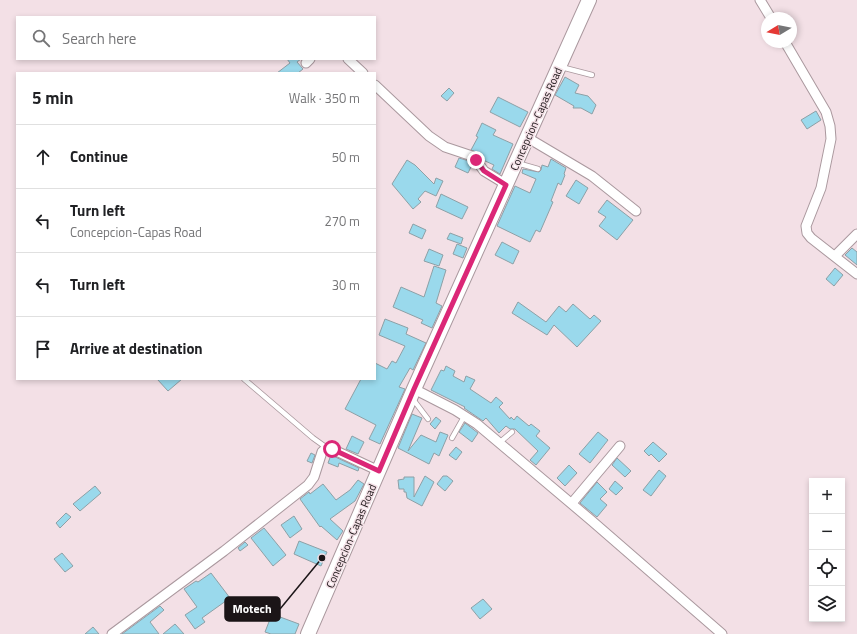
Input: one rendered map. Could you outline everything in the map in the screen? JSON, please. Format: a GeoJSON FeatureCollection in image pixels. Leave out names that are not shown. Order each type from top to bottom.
{"type":"FeatureCollection","features":[{"type":"Feature","properties":{"kind":"main road","name":"Concepcion-Capas Road"},"geometry":{"type":"LineString","coordinates":[[308,634],[412,393],[589,0]]}},
{"type":"Feature","properties":{"kind":"street"},"geometry":{"type":"LineString","coordinates":[[760,0],[767,12]]}},
{"type":"Feature","properties":{"kind":"street"},"geometry":{"type":"LineString","coordinates":[[789,48],[826,112],[830,126],[831,138],[821,188],[806,226],[807,233],[811,238],[857,274]]}},
{"type":"Feature","properties":{"kind":"street"},"geometry":{"type":"LineString","coordinates":[[349,60],[362,72]]}},
{"type":"Feature","properties":{"kind":"street"},"geometry":{"type":"LineString","coordinates":[[376,85],[429,136],[445,147],[472,156],[484,171],[506,185]]}},
{"type":"Feature","properties":{"kind":"street"},"geometry":{"type":"LineString","coordinates":[[528,138],[592,176],[636,210]]}},
{"type":"Feature","properties":{"kind":"street"},"geometry":{"type":"LineString","coordinates":[[835,256],[857,234]]}},
{"type":"Feature","properties":{"kind":"street"},"geometry":{"type":"LineString","coordinates":[[412,393],[465,415],[572,504],[722,634]]}},
{"type":"Feature","properties":{"kind":"street"},"geometry":{"type":"LineString","coordinates":[[572,504],[620,446]]}},
{"type":"Feature","properties":{"kind":"street"},"geometry":{"type":"LineString","coordinates":[[112,634],[224,551],[308,485],[314,477],[322,452],[328,448],[379,471]]}},
{"type":"Feature","properties":{"kind":"lane"},"geometry":{"type":"LineString","coordinates":[[559,67],[592,75]]}},
{"type":"Feature","properties":{"kind":"lane"},"geometry":{"type":"LineString","coordinates":[[516,163],[538,169]]}},
{"type":"Feature","properties":{"kind":"lane"},"geometry":{"type":"LineString","coordinates":[[245,380],[313,438],[328,448]]}},
{"type":"Feature","properties":{"kind":"lane"},"geometry":{"type":"LineString","coordinates":[[412,393],[428,419]]}},
{"type":"Feature","properties":{"kind":"lane"},"geometry":{"type":"LineString","coordinates":[[452,438],[465,415]]}},
{"type":"Feature","properties":{"kind":"lane"},"geometry":{"type":"LineString","coordinates":[[499,443],[512,432]]}},
{"type":"Feature","properties":{"kind":"building"},"geometry":{"type":"Polygon","coordinates":[[[288,60],[300,60],[297,62],[303,69],[299,72],[278,72],[290,63],[288,60]]]}},
{"type":"Feature","properties":{"kind":"building"},"geometry":{"type":"Polygon","coordinates":[[[565,77],[579,85],[575,93],[588,96],[596,105],[592,114],[581,108],[573,108],[574,106],[555,95],[565,77]]]}},
{"type":"Feature","properties":{"kind":"building"},"geometry":{"type":"Polygon","coordinates":[[[449,88],[454,93],[447,101],[441,96],[449,88]]]}},
{"type":"Feature","properties":{"kind":"building"},"geometry":{"type":"Polygon","coordinates":[[[498,97],[528,112],[520,127],[490,112],[498,97]]]}},
{"type":"Feature","properties":{"kind":"building"},"geometry":{"type":"Polygon","coordinates":[[[816,111],[821,120],[807,129],[801,120],[816,111]]]}},
{"type":"Feature","properties":{"kind":"building"},"geometry":{"type":"Polygon","coordinates":[[[482,123],[496,130],[493,135],[513,144],[500,174],[492,169],[494,165],[483,160],[476,152],[471,150],[478,137],[476,136],[482,123]]]}},
{"type":"Feature","properties":{"kind":"building"},"geometry":{"type":"Polygon","coordinates":[[[459,158],[469,161],[472,165],[468,173],[455,167],[459,158]]]}},
{"type":"Feature","properties":{"kind":"building"},"geometry":{"type":"Polygon","coordinates":[[[551,159],[566,168],[565,175],[561,185],[558,183],[551,201],[553,202],[540,232],[536,230],[530,242],[497,226],[515,186],[530,193],[536,179],[522,173],[523,169],[539,172],[542,165],[548,167],[551,159]]]}},
{"type":"Feature","properties":{"kind":"building"},"geometry":{"type":"Polygon","coordinates":[[[407,160],[415,165],[434,184],[436,178],[443,181],[436,196],[425,191],[418,199],[421,202],[413,209],[392,184],[407,160]]]}},
{"type":"Feature","properties":{"kind":"building"},"geometry":{"type":"Polygon","coordinates":[[[576,180],[588,188],[579,204],[566,196],[576,180]]]}},
{"type":"Feature","properties":{"kind":"building"},"geometry":{"type":"Polygon","coordinates":[[[441,194],[468,207],[462,219],[436,207],[441,194]]]}},
{"type":"Feature","properties":{"kind":"building"},"geometry":{"type":"Polygon","coordinates":[[[607,200],[633,220],[617,240],[599,226],[606,217],[598,212],[607,200]]]}},
{"type":"Feature","properties":{"kind":"building"},"geometry":{"type":"Polygon","coordinates":[[[413,224],[426,230],[422,239],[409,233],[413,224]]]}},
{"type":"Feature","properties":{"kind":"building"},"geometry":{"type":"Polygon","coordinates":[[[450,233],[463,238],[461,244],[447,239],[450,233]]]}},
{"type":"Feature","properties":{"kind":"building"},"geometry":{"type":"Polygon","coordinates":[[[502,242],[519,251],[513,264],[495,255],[502,242]]]}},
{"type":"Feature","properties":{"kind":"building"},"geometry":{"type":"Polygon","coordinates":[[[457,244],[467,248],[463,258],[453,254],[457,244]]]}},
{"type":"Feature","properties":{"kind":"building"},"geometry":{"type":"Polygon","coordinates":[[[852,248],[857,252],[857,265],[845,255],[852,248]]]}},
{"type":"Feature","properties":{"kind":"building"},"geometry":{"type":"Polygon","coordinates":[[[429,249],[443,255],[439,266],[424,261],[429,249]]]}},
{"type":"Feature","properties":{"kind":"building"},"geometry":{"type":"Polygon","coordinates":[[[434,266],[446,270],[436,303],[442,306],[432,328],[421,323],[423,320],[393,307],[401,287],[424,297],[434,266]]]}},
{"type":"Feature","properties":{"kind":"building"},"geometry":{"type":"Polygon","coordinates":[[[835,268],[843,275],[834,286],[826,279],[835,268]]]}},
{"type":"Feature","properties":{"kind":"building"},"geometry":{"type":"Polygon","coordinates":[[[518,302],[546,322],[559,306],[566,312],[573,304],[590,319],[594,315],[601,321],[577,347],[554,325],[547,335],[512,313],[518,302]]]}},
{"type":"Feature","properties":{"kind":"building"},"geometry":{"type":"Polygon","coordinates":[[[385,319],[408,328],[406,334],[426,343],[413,370],[410,368],[399,387],[405,389],[380,444],[369,439],[376,425],[345,409],[360,380],[376,380],[376,364],[387,369],[392,361],[396,363],[405,346],[379,335],[385,319]]]}},
{"type":"Feature","properties":{"kind":"building"},"geometry":{"type":"Polygon","coordinates":[[[446,366],[455,371],[453,376],[464,382],[466,376],[475,380],[470,389],[491,403],[496,397],[503,403],[499,407],[510,419],[511,417],[514,420],[517,416],[529,426],[531,424],[540,431],[536,436],[550,448],[536,465],[530,460],[538,451],[515,429],[510,429],[506,426],[499,433],[486,418],[483,421],[464,408],[465,407],[431,390],[441,370],[444,371],[446,366]]]}},
{"type":"Feature","properties":{"kind":"building"},"geometry":{"type":"Polygon","coordinates":[[[158,380],[181,380],[168,391],[158,380]]]}},
{"type":"Feature","properties":{"kind":"building"},"geometry":{"type":"Polygon","coordinates":[[[412,414],[422,418],[408,451],[421,435],[436,442],[440,432],[448,435],[439,456],[434,453],[429,464],[398,448],[412,414]]]}},
{"type":"Feature","properties":{"kind":"building"},"geometry":{"type":"Polygon","coordinates":[[[436,417],[441,421],[435,429],[430,424],[436,417]]]}},
{"type":"Feature","properties":{"kind":"building"},"geometry":{"type":"Polygon","coordinates":[[[465,423],[478,433],[472,442],[459,432],[465,423]]]}},
{"type":"Feature","properties":{"kind":"building"},"geometry":{"type":"Polygon","coordinates":[[[598,432],[608,440],[590,463],[579,454],[598,432]]]}},
{"type":"Feature","properties":{"kind":"building"},"geometry":{"type":"Polygon","coordinates":[[[352,436],[364,442],[358,454],[346,449],[352,436]]]}},
{"type":"Feature","properties":{"kind":"building"},"geometry":{"type":"Polygon","coordinates":[[[653,442],[667,454],[659,462],[651,454],[649,456],[644,451],[653,442]]]}},
{"type":"Feature","properties":{"kind":"building"},"geometry":{"type":"Polygon","coordinates":[[[456,447],[462,452],[456,460],[449,455],[456,447]]]}},
{"type":"Feature","properties":{"kind":"building"},"geometry":{"type":"Polygon","coordinates":[[[311,453],[315,455],[312,463],[307,461],[311,453]]]}},
{"type":"Feature","properties":{"kind":"building"},"geometry":{"type":"Polygon","coordinates":[[[331,455],[359,468],[358,471],[339,463],[338,467],[328,463],[331,455]]]}},
{"type":"Feature","properties":{"kind":"building"},"geometry":{"type":"Polygon","coordinates":[[[617,458],[631,471],[625,477],[612,465],[617,458]]]}},
{"type":"Feature","properties":{"kind":"building"},"geometry":{"type":"Polygon","coordinates":[[[569,465],[577,473],[565,486],[557,478],[569,465]]]}},
{"type":"Feature","properties":{"kind":"building"},"geometry":{"type":"Polygon","coordinates":[[[659,470],[666,476],[651,496],[643,490],[659,470]]]}},
{"type":"Feature","properties":{"kind":"building"},"geometry":{"type":"Polygon","coordinates":[[[425,476],[434,482],[422,506],[407,498],[404,489],[399,489],[398,480],[404,479],[404,477],[414,477],[414,497],[425,476]]]}},
{"type":"Feature","properties":{"kind":"building"},"geometry":{"type":"Polygon","coordinates":[[[443,476],[447,476],[453,481],[445,491],[437,484],[443,476]]]}},
{"type":"Feature","properties":{"kind":"building"},"geometry":{"type":"Polygon","coordinates":[[[358,480],[364,484],[355,501],[330,519],[343,531],[337,540],[321,526],[320,527],[300,499],[309,492],[310,494],[323,484],[336,500],[350,490],[358,480]]]}},
{"type":"Feature","properties":{"kind":"building"},"geometry":{"type":"Polygon","coordinates":[[[615,481],[623,488],[616,495],[609,489],[615,481]]]}},
{"type":"Feature","properties":{"kind":"building"},"geometry":{"type":"Polygon","coordinates":[[[597,482],[607,492],[600,499],[607,505],[597,517],[580,503],[597,482]]]}},
{"type":"Feature","properties":{"kind":"building"},"geometry":{"type":"Polygon","coordinates":[[[95,486],[101,493],[80,511],[73,504],[95,486]]]}},
{"type":"Feature","properties":{"kind":"building"},"geometry":{"type":"Polygon","coordinates":[[[66,513],[71,517],[60,528],[56,523],[66,513]]]}},
{"type":"Feature","properties":{"kind":"building"},"geometry":{"type":"Polygon","coordinates":[[[294,516],[302,529],[290,538],[281,525],[294,516]]]}},
{"type":"Feature","properties":{"kind":"building"},"geometry":{"type":"Polygon","coordinates":[[[264,528],[286,555],[273,566],[251,538],[264,528]]]}},
{"type":"Feature","properties":{"kind":"building"},"geometry":{"type":"Polygon","coordinates":[[[299,541],[327,552],[321,566],[294,554],[299,541]]]}},
{"type":"Feature","properties":{"kind":"building"},"geometry":{"type":"Polygon","coordinates":[[[245,542],[248,545],[240,551],[238,548],[245,542]]]}},
{"type":"Feature","properties":{"kind":"building"},"geometry":{"type":"Polygon","coordinates":[[[62,553],[73,566],[65,572],[54,559],[62,553]]]}},
{"type":"Feature","properties":{"kind":"building"},"geometry":{"type":"Polygon","coordinates":[[[211,573],[230,598],[202,618],[205,622],[195,629],[185,615],[197,607],[184,589],[211,573]]]}},
{"type":"Feature","properties":{"kind":"building"},"geometry":{"type":"Polygon","coordinates":[[[483,599],[492,609],[480,619],[471,608],[483,599]]]}},
{"type":"Feature","properties":{"kind":"building"},"geometry":{"type":"Polygon","coordinates":[[[160,606],[164,610],[150,622],[159,634],[122,634],[160,606]]]}},
{"type":"Feature","properties":{"kind":"building"},"geometry":{"type":"Polygon","coordinates":[[[272,614],[299,624],[295,634],[271,634],[265,632],[272,614]]]}},
{"type":"Feature","properties":{"kind":"building"},"geometry":{"type":"Polygon","coordinates":[[[175,624],[184,634],[163,634],[175,624]]]}},
{"type":"Feature","properties":{"kind":"building"},"geometry":{"type":"Polygon","coordinates":[[[93,627],[99,634],[85,634],[93,627]]]}},
{"type":"Feature","properties":{"kind":"place","name":"Motech"},"geometry":{"type":"Point","coordinates":[322,558]}},
{"type":"Feature","properties":{"kind":"route"},"geometry":{"type":"LineString","coordinates":[[332,449],[379,471],[414,389],[506,185],[484,171],[476,160]]}}]}
